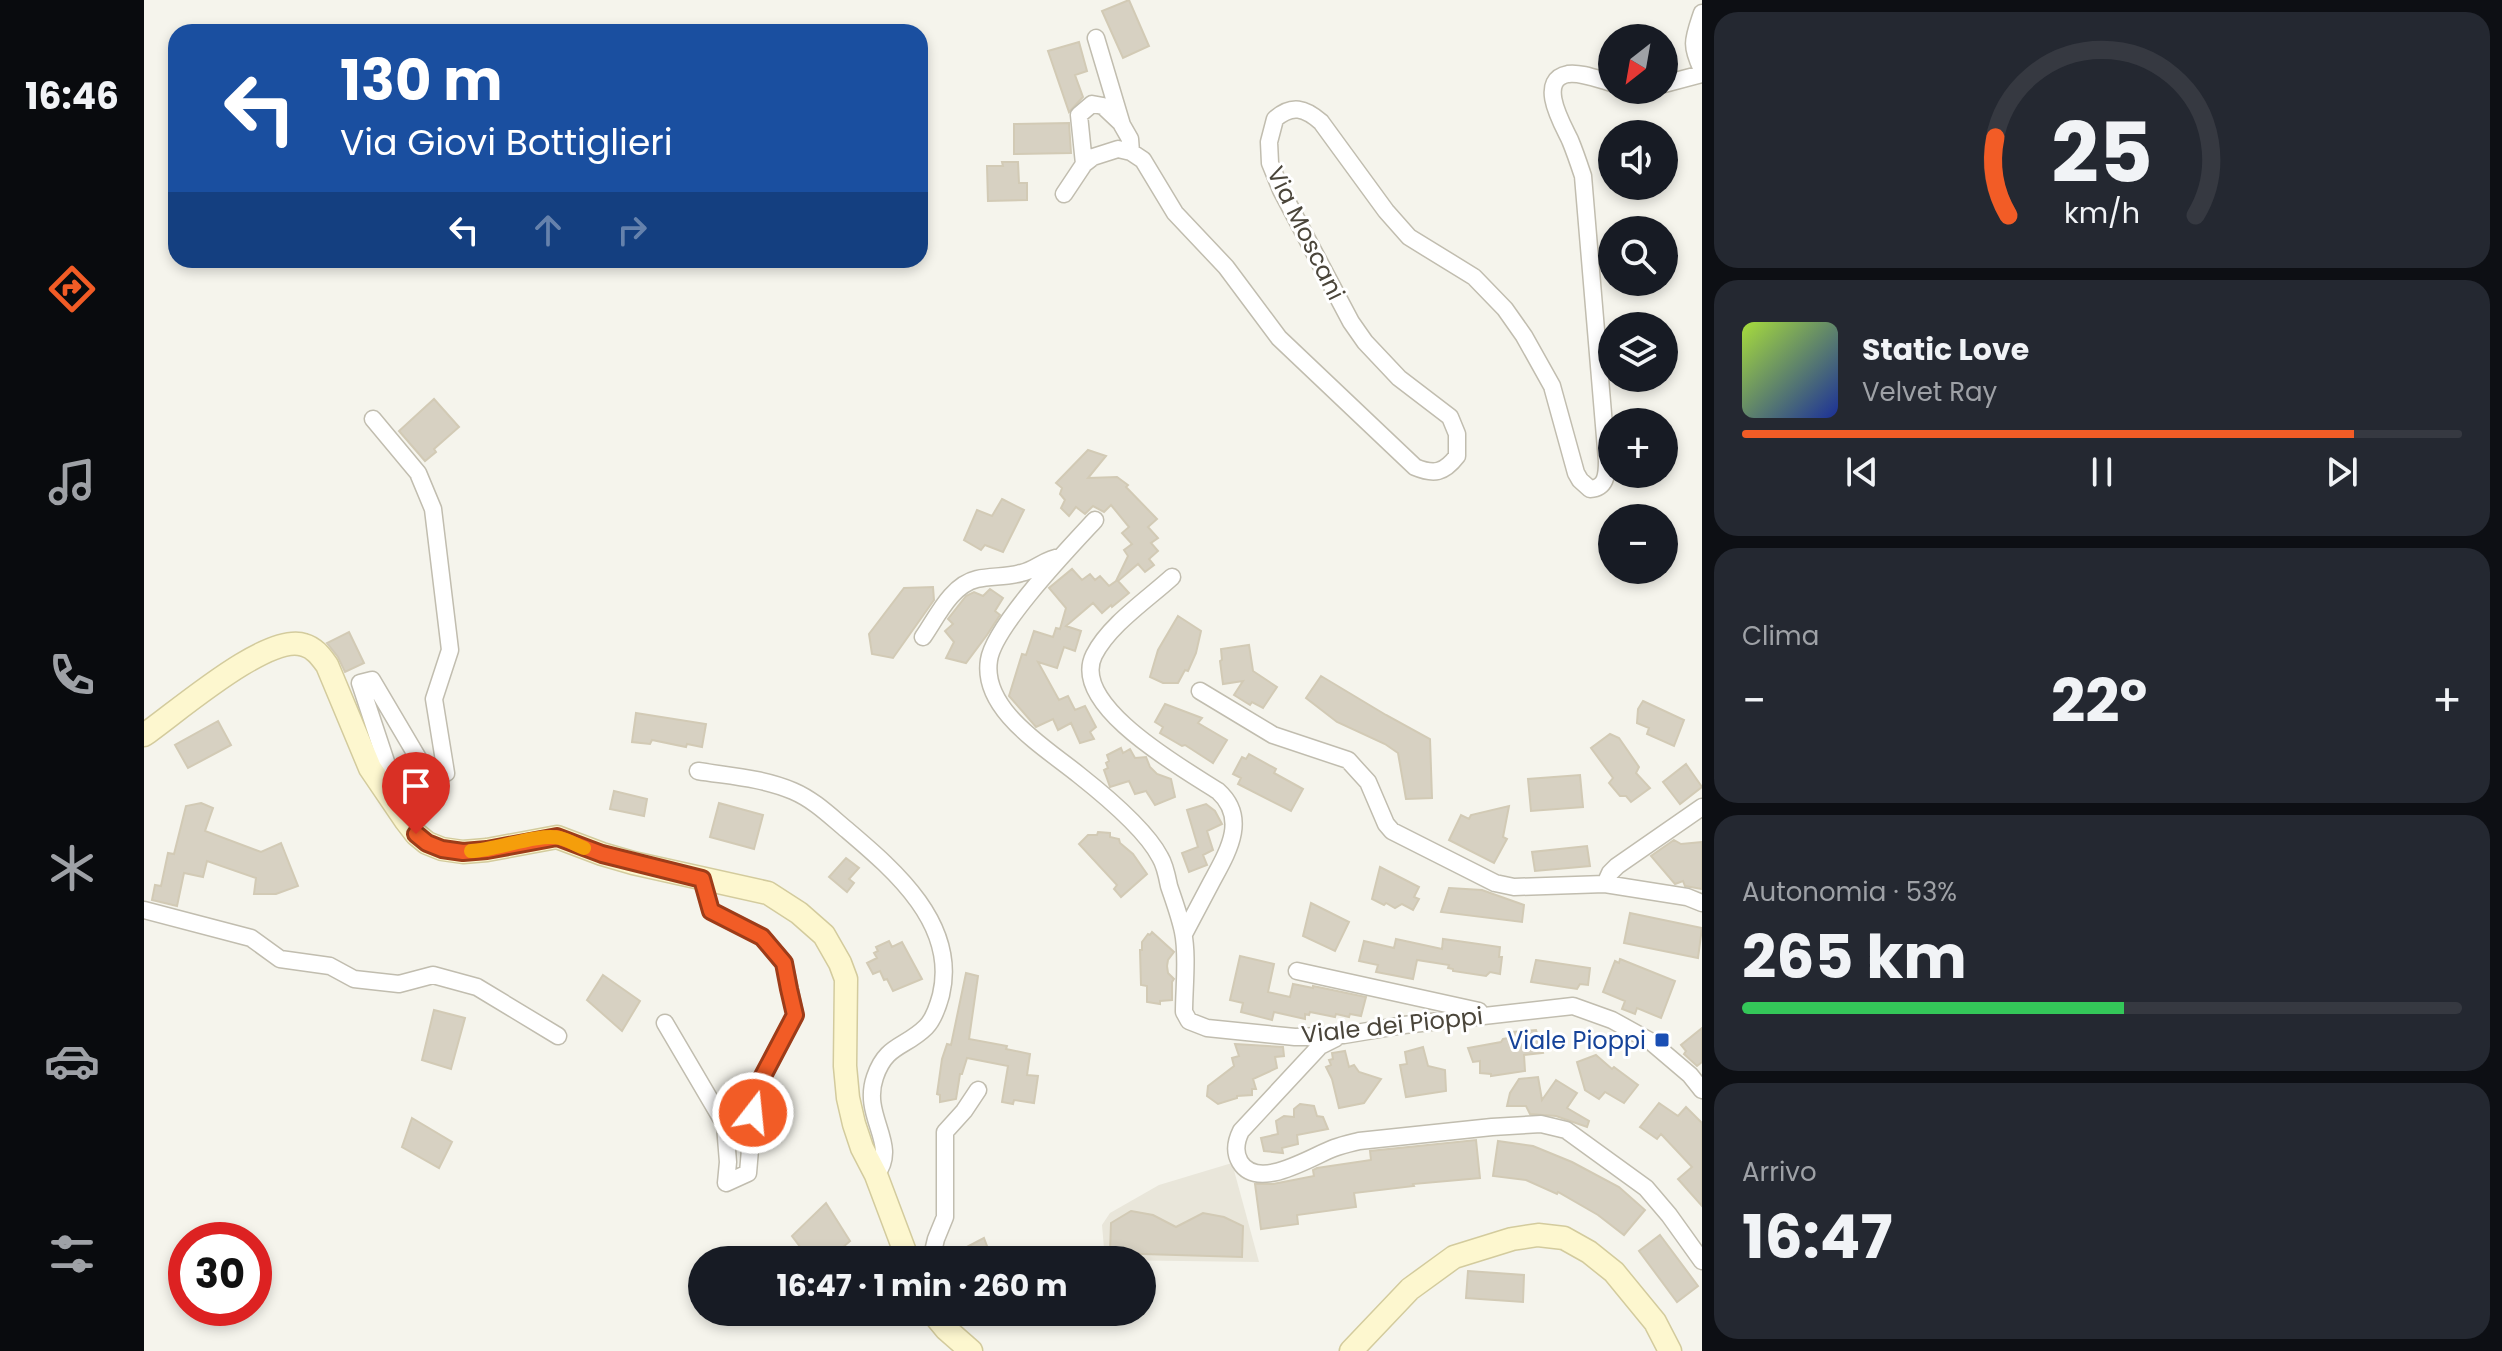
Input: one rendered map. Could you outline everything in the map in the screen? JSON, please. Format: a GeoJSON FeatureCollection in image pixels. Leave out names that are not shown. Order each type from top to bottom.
{"type":"FeatureCollection","features":[{"type":"Feature","properties":{"kind":"street"},"geometry":{"type":"LineString","coordinates":[[1678,80],[1702,72],[1692,42],[1702,13]]}},
{"type":"Feature","properties":{"kind":"street"},"geometry":{"type":"LineString","coordinates":[[1064,194],[1084,164],[1093,157],[1118,149],[1131,152],[1130,139],[1122,125],[1096,38]]}},
{"type":"Feature","properties":{"kind":"street","name":"Via Moscani"},"geometry":{"type":"LineString","coordinates":[[1131,152],[1143,160],[1175,213],[1226,267],[1294,354],[1415,467],[1428,473],[1440,471],[1451,464],[1459,448],[1450,417],[1399,378],[1358,332],[1281,190],[1270,163],[1269,142],[1275,119],[1291,109],[1301,108],[1311,112],[1409,237],[1474,277],[1505,309],[1552,386],[1576,473],[1590,489],[1598,489],[1607,474],[1607,461],[1583,176],[1552,95],[1559,79],[1568,74],[1598,80]]}},
{"type":"Feature","properties":{"kind":"street"},"geometry":{"type":"LineString","coordinates":[[1084,164],[1079,115],[1092,104],[1103,106],[1122,125]]}},
{"type":"Feature","properties":{"kind":"street"},"geometry":{"type":"LineString","coordinates":[[373,419],[418,473],[433,509],[450,650],[434,699],[446,773],[431,780],[372,680],[360,683],[406,821]]}},
{"type":"Feature","properties":{"kind":"street","name":"Viale dei Pioppi"},"geometry":{"type":"LineString","coordinates":[[1095,520],[1001,631],[989,661],[995,695],[1025,734],[1081,776],[1149,840],[1161,858],[1184,934],[1184,1012],[1189,1021],[1207,1028],[1295,1037],[1344,1035],[1573,1006],[1612,1020],[1650,1041],[1690,1075],[1702,1090]]}},
{"type":"Feature","properties":{"kind":"street","name":"Viale dei Pioppi"},"geometry":{"type":"LineString","coordinates":[[923,637],[955,591],[965,583],[1019,574],[1049,559],[1061,557]]}},
{"type":"Feature","properties":{"kind":"street"},"geometry":{"type":"LineString","coordinates":[[1172,577],[1105,639],[1091,662],[1091,671],[1097,693],[1112,713],[1128,729],[1218,791],[1229,803],[1234,815],[1228,851],[1184,934]]}},
{"type":"Feature","properties":{"kind":"street"},"geometry":{"type":"LineString","coordinates":[[144,735],[263,651],[287,644],[305,645],[327,665],[370,768],[406,821],[427,843],[463,852],[557,837],[602,854],[768,893],[824,935],[846,979],[845,1066],[848,1098],[862,1148],[876,1175],[903,1246]]}},
{"type":"Feature","properties":{"kind":"street"},"geometry":{"type":"LineString","coordinates":[[1200,691],[1273,735],[1348,760],[1368,782],[1392,831],[1487,880],[1514,887],[1605,884],[1687,897],[1702,903]]}},
{"type":"Feature","properties":{"kind":"street"},"geometry":{"type":"LineString","coordinates":[[698,771],[773,784],[809,798],[897,874],[923,908],[936,934],[942,954],[943,979],[932,1019],[925,1029],[885,1056],[874,1080],[871,1104],[885,1149],[884,1165],[876,1175]]}},
{"type":"Feature","properties":{"kind":"street"},"geometry":{"type":"LineString","coordinates":[[1605,884],[1617,866],[1702,807]]}},
{"type":"Feature","properties":{"kind":"street"},"geometry":{"type":"LineString","coordinates":[[665,1023],[725,1125],[726,1183],[748,1173],[755,1091],[795,1015],[784,963],[762,937],[711,911],[702,879]]}},
{"type":"Feature","properties":{"kind":"street"},"geometry":{"type":"LineString","coordinates":[[144,910],[251,938],[280,959],[330,966],[354,979],[399,984],[433,975],[477,987],[558,1036]]}},
{"type":"Feature","properties":{"kind":"street"},"geometry":{"type":"LineString","coordinates":[[1297,971],[1492,1014]]}},
{"type":"Feature","properties":{"kind":"street"},"geometry":{"type":"LineString","coordinates":[[1344,1035],[1320,1046],[1249,1120],[1237,1140],[1238,1159],[1244,1166],[1253,1172],[1272,1173],[1338,1146],[1359,1141],[1541,1124],[1566,1130],[1646,1188],[1702,1261]]}},
{"type":"Feature","properties":{"kind":"street"},"geometry":{"type":"LineString","coordinates":[[934,1246],[945,1217],[945,1132],[978,1090]]}},
{"type":"Feature","properties":{"kind":"street"},"geometry":{"type":"LineString","coordinates":[[1351,1351],[1410,1289],[1454,1257],[1512,1239],[1538,1235],[1564,1238],[1589,1252],[1614,1272],[1655,1322],[1670,1351]]}},
{"type":"Feature","properties":{"kind":"street"},"geometry":{"type":"LineString","coordinates":[[944,1326],[971,1351]]}},
{"type":"Feature","properties":{"kind":"shaded area"},"geometry":{"type":"Polygon","coordinates":[[[1232,1163],[1259,1262],[1156,1261],[1156,1246],[1104,1246],[1102,1225],[1110,1213],[1159,1185],[1232,1163]]]}},
{"type":"Feature","properties":{"kind":"building"},"geometry":{"type":"Polygon","coordinates":[[[1129,0],[1149,46],[1123,58],[1102,11],[1129,0]]]}},
{"type":"Feature","properties":{"kind":"building"},"geometry":{"type":"Polygon","coordinates":[[[1079,42],[1087,71],[1075,75],[1083,97],[1069,112],[1048,51],[1079,42]]]}},
{"type":"Feature","properties":{"kind":"building"},"geometry":{"type":"Polygon","coordinates":[[[1069,123],[1071,153],[1014,154],[1014,124],[1069,123]]]}},
{"type":"Feature","properties":{"kind":"building"},"geometry":{"type":"Polygon","coordinates":[[[1002,162],[1018,162],[1019,183],[1027,183],[1027,200],[988,201],[987,166],[1003,166],[1002,162]]]}},
{"type":"Feature","properties":{"kind":"building"},"geometry":{"type":"Polygon","coordinates":[[[434,399],[459,427],[425,461],[399,431],[434,399]]]}},
{"type":"Feature","properties":{"kind":"building"},"geometry":{"type":"Polygon","coordinates":[[[1088,450],[1106,456],[1088,478],[1117,477],[1128,485],[1126,487],[1157,519],[1148,527],[1158,538],[1151,543],[1158,551],[1149,559],[1154,565],[1145,572],[1138,564],[1118,581],[1129,593],[1112,607],[1102,613],[1093,603],[1066,626],[1081,631],[1075,651],[1064,647],[1057,668],[1038,662],[1059,700],[1068,696],[1075,710],[1085,706],[1096,727],[1090,732],[1094,739],[1080,743],[1071,723],[1058,730],[1053,719],[1036,727],[1009,696],[1022,654],[1026,655],[1034,631],[1053,637],[1056,628],[1060,629],[1066,608],[1049,588],[1072,569],[1082,580],[1090,574],[1095,580],[1100,576],[1109,586],[1116,581],[1128,556],[1124,550],[1132,544],[1122,533],[1129,527],[1111,505],[1104,512],[1093,506],[1085,514],[1076,507],[1069,516],[1061,508],[1065,500],[1060,494],[1062,488],[1056,483],[1088,450]]]}},
{"type":"Feature","properties":{"kind":"building"},"geometry":{"type":"Polygon","coordinates":[[[1002,499],[1024,510],[1003,552],[985,545],[981,550],[964,540],[977,510],[992,516],[1002,499]]]}},
{"type":"Feature","properties":{"kind":"building"},"geometry":{"type":"Polygon","coordinates":[[[933,587],[934,600],[893,658],[872,654],[869,634],[904,588],[933,587]]]}},
{"type":"Feature","properties":{"kind":"building"},"geometry":{"type":"Polygon","coordinates":[[[990,589],[1003,598],[995,611],[1000,615],[966,663],[946,658],[954,642],[945,631],[953,624],[948,619],[966,596],[974,592],[983,596],[990,589]]]}},
{"type":"Feature","properties":{"kind":"building"},"geometry":{"type":"Polygon","coordinates":[[[1178,616],[1201,631],[1188,671],[1185,670],[1178,683],[1163,683],[1150,677],[1158,650],[1178,616]]]}},
{"type":"Feature","properties":{"kind":"building"},"geometry":{"type":"Polygon","coordinates":[[[349,632],[364,663],[345,672],[327,643],[349,632]]]}},
{"type":"Feature","properties":{"kind":"building"},"geometry":{"type":"Polygon","coordinates":[[[1249,645],[1253,671],[1277,687],[1263,708],[1252,702],[1250,705],[1234,695],[1243,681],[1223,684],[1221,649],[1249,645]]]}},
{"type":"Feature","properties":{"kind":"building"},"geometry":{"type":"Polygon","coordinates":[[[1321,676],[1430,739],[1432,798],[1406,799],[1398,753],[1337,722],[1306,698],[1321,676]]]}},
{"type":"Feature","properties":{"kind":"building"},"geometry":{"type":"Polygon","coordinates":[[[1643,701],[1684,720],[1674,746],[1647,734],[1649,728],[1637,723],[1638,709],[1643,701]]]}},
{"type":"Feature","properties":{"kind":"building"},"geometry":{"type":"Polygon","coordinates":[[[1165,704],[1202,718],[1198,723],[1227,740],[1213,763],[1160,733],[1163,727],[1155,722],[1165,704]]]}},
{"type":"Feature","properties":{"kind":"building"},"geometry":{"type":"Polygon","coordinates":[[[636,713],[706,724],[702,747],[652,740],[650,744],[632,742],[636,713]]]}},
{"type":"Feature","properties":{"kind":"building"},"geometry":{"type":"Polygon","coordinates":[[[218,721],[231,745],[188,768],[175,745],[218,721]]]}},
{"type":"Feature","properties":{"kind":"building"},"geometry":{"type":"Polygon","coordinates":[[[1610,734],[1619,738],[1639,767],[1636,773],[1650,788],[1631,802],[1626,796],[1620,796],[1609,783],[1613,778],[1591,748],[1610,734]]]}},
{"type":"Feature","properties":{"kind":"building"},"geometry":{"type":"Polygon","coordinates":[[[1121,748],[1123,753],[1130,749],[1135,758],[1146,757],[1157,774],[1171,779],[1175,797],[1155,805],[1146,791],[1135,794],[1129,781],[1110,787],[1104,770],[1108,768],[1107,755],[1121,748]]]}},
{"type":"Feature","properties":{"kind":"building"},"geometry":{"type":"Polygon","coordinates":[[[1249,754],[1303,789],[1291,811],[1238,784],[1241,778],[1233,774],[1242,757],[1246,759],[1249,754]]]}},
{"type":"Feature","properties":{"kind":"building"},"geometry":{"type":"Polygon","coordinates":[[[1686,764],[1702,787],[1680,804],[1663,782],[1686,764]]]}},
{"type":"Feature","properties":{"kind":"building"},"geometry":{"type":"Polygon","coordinates":[[[1580,775],[1583,807],[1531,811],[1528,779],[1580,775]]]}},
{"type":"Feature","properties":{"kind":"building"},"geometry":{"type":"Polygon","coordinates":[[[614,791],[647,799],[644,816],[610,809],[614,791]]]}},
{"type":"Feature","properties":{"kind":"building"},"geometry":{"type":"Polygon","coordinates":[[[201,803],[213,808],[205,831],[261,852],[281,843],[298,886],[276,894],[254,894],[256,878],[207,861],[203,877],[184,873],[177,906],[152,900],[155,885],[161,886],[168,853],[174,854],[186,806],[201,803]]]}},
{"type":"Feature","properties":{"kind":"building"},"geometry":{"type":"Polygon","coordinates":[[[719,803],[763,815],[754,849],[710,837],[719,803]]]}},
{"type":"Feature","properties":{"kind":"building"},"geometry":{"type":"Polygon","coordinates":[[[1206,804],[1215,811],[1222,824],[1207,831],[1213,850],[1203,855],[1207,865],[1189,872],[1182,853],[1198,847],[1187,810],[1206,804]]]}},
{"type":"Feature","properties":{"kind":"building"},"geometry":{"type":"Polygon","coordinates":[[[1509,806],[1503,837],[1507,839],[1494,863],[1449,840],[1461,815],[1469,819],[1471,815],[1509,806]]]}},
{"type":"Feature","properties":{"kind":"building"},"geometry":{"type":"Polygon","coordinates":[[[1098,832],[1110,833],[1110,837],[1119,839],[1147,874],[1121,897],[1114,889],[1117,885],[1079,844],[1088,835],[1097,835],[1098,832]]]}},
{"type":"Feature","properties":{"kind":"building"},"geometry":{"type":"Polygon","coordinates":[[[1674,840],[1681,844],[1702,842],[1702,889],[1685,886],[1683,881],[1675,884],[1651,856],[1674,840]]]}},
{"type":"Feature","properties":{"kind":"building"},"geometry":{"type":"Polygon","coordinates":[[[1587,846],[1590,866],[1535,871],[1532,852],[1587,846]]]}},
{"type":"Feature","properties":{"kind":"building"},"geometry":{"type":"Polygon","coordinates":[[[846,858],[859,868],[849,879],[854,883],[847,892],[829,877],[846,858]]]}},
{"type":"Feature","properties":{"kind":"building"},"geometry":{"type":"Polygon","coordinates":[[[1380,867],[1419,887],[1414,897],[1419,899],[1413,910],[1402,904],[1395,908],[1372,899],[1380,867]]]}},
{"type":"Feature","properties":{"kind":"building"},"geometry":{"type":"Polygon","coordinates":[[[1449,888],[1482,890],[1524,905],[1522,922],[1441,912],[1449,888]]]}},
{"type":"Feature","properties":{"kind":"building"},"geometry":{"type":"Polygon","coordinates":[[[1311,903],[1349,922],[1335,951],[1303,936],[1311,903]]]}},
{"type":"Feature","properties":{"kind":"building"},"geometry":{"type":"Polygon","coordinates":[[[1630,913],[1702,928],[1698,958],[1624,943],[1630,913]]]}},
{"type":"Feature","properties":{"kind":"building"},"geometry":{"type":"Polygon","coordinates":[[[1152,932],[1174,952],[1167,966],[1168,973],[1174,979],[1172,1000],[1160,1001],[1160,1004],[1147,1002],[1147,986],[1141,985],[1140,950],[1142,942],[1152,932]]]}},
{"type":"Feature","properties":{"kind":"building"},"geometry":{"type":"Polygon","coordinates":[[[1396,939],[1442,949],[1443,939],[1500,947],[1500,974],[1490,972],[1486,976],[1453,971],[1448,968],[1449,965],[1417,960],[1413,979],[1376,972],[1378,965],[1359,961],[1364,941],[1394,948],[1396,939]]]}},
{"type":"Feature","properties":{"kind":"building"},"geometry":{"type":"Polygon","coordinates":[[[889,941],[892,947],[902,942],[922,979],[893,991],[880,971],[873,974],[867,963],[877,958],[874,953],[878,951],[876,947],[889,941]]]}},
{"type":"Feature","properties":{"kind":"building"},"geometry":{"type":"Polygon","coordinates":[[[1240,956],[1274,964],[1268,992],[1290,997],[1293,984],[1366,997],[1361,1016],[1336,1014],[1335,1017],[1310,1012],[1309,1015],[1305,1014],[1305,1019],[1274,1012],[1272,1020],[1241,1012],[1243,1003],[1230,1000],[1240,956]]]}},
{"type":"Feature","properties":{"kind":"building"},"geometry":{"type":"Polygon","coordinates":[[[1620,959],[1675,981],[1661,1018],[1637,1008],[1635,1014],[1622,1009],[1625,1001],[1603,992],[1615,961],[1619,963],[1620,959]]]}},
{"type":"Feature","properties":{"kind":"building"},"geometry":{"type":"Polygon","coordinates":[[[1536,960],[1590,968],[1588,985],[1580,984],[1577,989],[1531,982],[1536,960]]]}},
{"type":"Feature","properties":{"kind":"building"},"geometry":{"type":"Polygon","coordinates":[[[966,973],[978,976],[969,1039],[1030,1054],[1027,1075],[1038,1076],[1034,1103],[1002,1102],[1008,1066],[967,1058],[960,1074],[956,1099],[940,1102],[940,1095],[937,1094],[942,1059],[947,1044],[951,1045],[966,973]]]}},
{"type":"Feature","properties":{"kind":"building"},"geometry":{"type":"Polygon","coordinates":[[[603,975],[640,1001],[622,1031],[587,1000],[603,975]]]}},
{"type":"Feature","properties":{"kind":"building"},"geometry":{"type":"Polygon","coordinates":[[[434,1010],[465,1018],[451,1069],[422,1060],[434,1010]]]}},
{"type":"Feature","properties":{"kind":"building"},"geometry":{"type":"Polygon","coordinates":[[[1702,1028],[1702,1062],[1697,1066],[1684,1054],[1686,1051],[1681,1045],[1702,1028]]]}},
{"type":"Feature","properties":{"kind":"building"},"geometry":{"type":"Polygon","coordinates":[[[1536,1030],[1543,1053],[1524,1055],[1525,1071],[1491,1076],[1480,1073],[1480,1061],[1473,1062],[1468,1048],[1501,1042],[1514,1037],[1513,1032],[1536,1030]]]}},
{"type":"Feature","properties":{"kind":"building"},"geometry":{"type":"Polygon","coordinates":[[[1235,1044],[1283,1047],[1284,1056],[1275,1057],[1277,1068],[1253,1079],[1256,1089],[1252,1089],[1252,1095],[1237,1096],[1218,1104],[1207,1096],[1208,1086],[1234,1066],[1232,1058],[1239,1056],[1235,1044]]]}},
{"type":"Feature","properties":{"kind":"building"},"geometry":{"type":"Polygon","coordinates":[[[1423,1047],[1428,1066],[1445,1070],[1446,1091],[1406,1097],[1400,1065],[1407,1064],[1405,1052],[1423,1047]]]}},
{"type":"Feature","properties":{"kind":"building"},"geometry":{"type":"Polygon","coordinates":[[[1345,1051],[1349,1067],[1354,1065],[1359,1072],[1381,1079],[1364,1103],[1339,1108],[1326,1067],[1331,1065],[1329,1060],[1333,1059],[1332,1053],[1345,1051]]]}},
{"type":"Feature","properties":{"kind":"building"},"geometry":{"type":"Polygon","coordinates":[[[1596,1055],[1638,1085],[1624,1103],[1605,1092],[1599,1099],[1585,1090],[1577,1062],[1596,1055]]]}},
{"type":"Feature","properties":{"kind":"building"},"geometry":{"type":"Polygon","coordinates":[[[1538,1077],[1542,1100],[1556,1080],[1577,1093],[1567,1108],[1589,1121],[1587,1127],[1556,1116],[1530,1114],[1526,1106],[1507,1106],[1510,1093],[1519,1079],[1538,1077]]]}},
{"type":"Feature","properties":{"kind":"building"},"geometry":{"type":"Polygon","coordinates":[[[1659,1103],[1678,1116],[1686,1107],[1702,1123],[1702,1206],[1678,1179],[1692,1167],[1661,1134],[1657,1139],[1640,1127],[1659,1103]]]}},
{"type":"Feature","properties":{"kind":"building"},"geometry":{"type":"Polygon","coordinates":[[[1300,1104],[1314,1106],[1317,1116],[1323,1117],[1328,1129],[1297,1135],[1298,1144],[1282,1148],[1283,1153],[1264,1151],[1261,1138],[1278,1134],[1276,1121],[1284,1116],[1294,1117],[1294,1109],[1300,1104]]]}},
{"type":"Feature","properties":{"kind":"building"},"geometry":{"type":"Polygon","coordinates":[[[412,1118],[452,1142],[439,1168],[402,1147],[412,1118]]]}},
{"type":"Feature","properties":{"kind":"building"},"geometry":{"type":"Polygon","coordinates":[[[1476,1140],[1480,1178],[1354,1193],[1356,1207],[1297,1215],[1298,1224],[1261,1229],[1255,1184],[1273,1184],[1314,1176],[1313,1170],[1317,1168],[1371,1160],[1370,1151],[1476,1140]]]}},
{"type":"Feature","properties":{"kind":"building"},"geometry":{"type":"Polygon","coordinates":[[[1498,1141],[1533,1146],[1572,1162],[1619,1187],[1645,1210],[1624,1235],[1598,1215],[1558,1192],[1526,1180],[1493,1176],[1498,1141]]]}},
{"type":"Feature","properties":{"kind":"building"},"geometry":{"type":"Polygon","coordinates":[[[826,1203],[850,1241],[844,1246],[800,1246],[792,1236],[826,1203]]]}},
{"type":"Feature","properties":{"kind":"building"},"geometry":{"type":"Polygon","coordinates":[[[1131,1211],[1153,1215],[1176,1227],[1203,1213],[1224,1217],[1243,1226],[1242,1257],[1156,1254],[1156,1246],[1110,1246],[1111,1223],[1131,1211]]]}},
{"type":"Feature","properties":{"kind":"building"},"geometry":{"type":"Polygon","coordinates":[[[1660,1235],[1698,1286],[1677,1302],[1639,1251],[1660,1235]]]}},
{"type":"Feature","properties":{"kind":"building"},"geometry":{"type":"Polygon","coordinates":[[[984,1238],[987,1246],[969,1246],[984,1238]]]}},
{"type":"Feature","properties":{"kind":"building"},"geometry":{"type":"Polygon","coordinates":[[[1468,1271],[1524,1275],[1523,1302],[1466,1298],[1468,1271]]]}},
{"type":"Feature","properties":{"kind":"slow traffic"},"geometry":{"type":"LineString","coordinates":[[471,851],[548,837],[567,840],[584,848]]}},
{"type":"Feature","properties":{"kind":"place","name":"Viale Pioppi"},"geometry":{"type":"Point","coordinates":[1662,1040]}},
{"type":"Feature","properties":{"kind":"route"},"geometry":{"type":"LineString","coordinates":[[416,834],[442,849],[463,852],[557,837],[633,863],[702,879],[711,911],[762,937],[784,963],[795,1015],[755,1091],[753,1113]]}}]}
